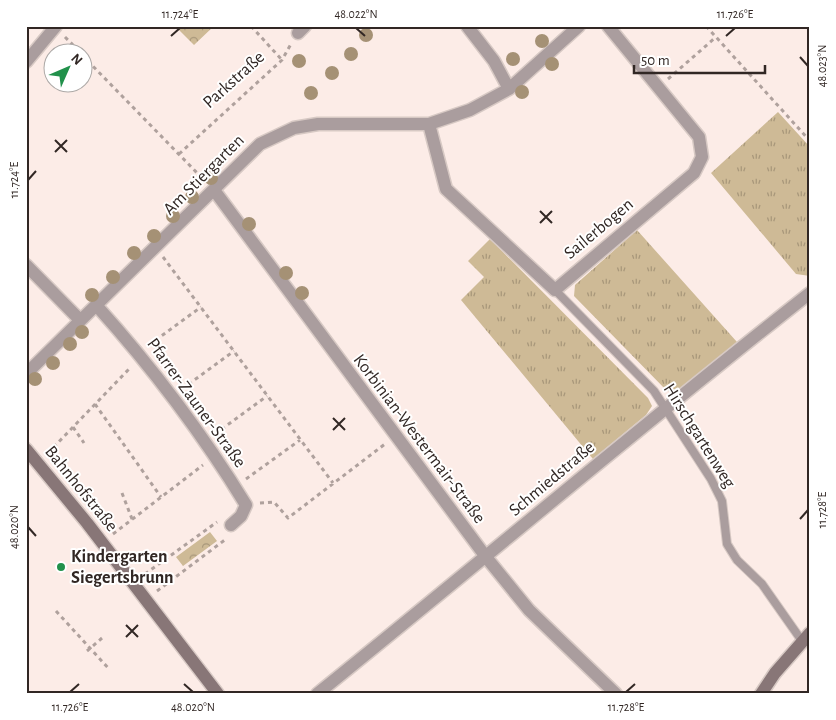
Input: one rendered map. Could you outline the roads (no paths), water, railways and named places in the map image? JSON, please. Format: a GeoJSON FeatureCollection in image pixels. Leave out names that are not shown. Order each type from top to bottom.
{"type":"FeatureCollection","features":[{"type":"Feature","properties":{"kind":"street"},"geometry":{"type":"LineString","coordinates":[[467,26],[494,61],[509,89]]}},
{"type":"Feature","properties":{"kind":"street","name":"Am Stiergarten"},"geometry":{"type":"LineString","coordinates":[[26,374],[260,144],[294,128],[318,124],[352,122],[429,124],[470,110],[509,89],[579,26]]}},
{"type":"Feature","properties":{"kind":"street","name":"Sailerbogen"},"geometry":{"type":"LineString","coordinates":[[555,290],[694,173],[702,157],[699,136],[608,26]]}},
{"type":"Feature","properties":{"kind":"street"},"geometry":{"type":"LineString","coordinates":[[26,62],[56,27]]}},
{"type":"Feature","properties":{"kind":"street"},"geometry":{"type":"LineString","coordinates":[[429,124],[446,189],[555,290]]}},
{"type":"Feature","properties":{"kind":"street","name":"Korbinian-Westermair-Straße"},"geometry":{"type":"LineString","coordinates":[[214,190],[486,557],[529,610],[616,694]]}},
{"type":"Feature","properties":{"kind":"street"},"geometry":{"type":"LineString","coordinates":[[26,265],[80,320]]}},
{"type":"Feature","properties":{"kind":"street","name":"Schmiedstraße"},"geometry":{"type":"LineString","coordinates":[[317,694],[486,557],[664,408],[810,293]]}},
{"type":"Feature","properties":{"kind":"street","name":"Pfarrer-Zauner-Straße"},"geometry":{"type":"LineString","coordinates":[[96,305],[138,352],[172,396],[236,487],[246,504],[241,516],[231,525]]}},
{"type":"Feature","properties":{"kind":"street","name":"Bahnhofstraße"},"geometry":{"type":"LineString","coordinates":[[26,449],[102,542],[132,584],[218,694]]}},
{"type":"Feature","properties":{"kind":"street"},"geometry":{"type":"LineString","coordinates":[[761,694],[806,637]]}},
{"type":"Feature","properties":{"kind":"lane","name":"Hirschgartenweg"},"geometry":{"type":"LineString","coordinates":[[555,290],[654,391],[711,479],[722,501],[726,544],[737,560],[762,584],[806,637]]}},
{"type":"Feature","properties":{"kind":"place","name":"Kindergarten Siegertsbrunn"},"geometry":{"type":"Point","coordinates":[61,567]}}]}
